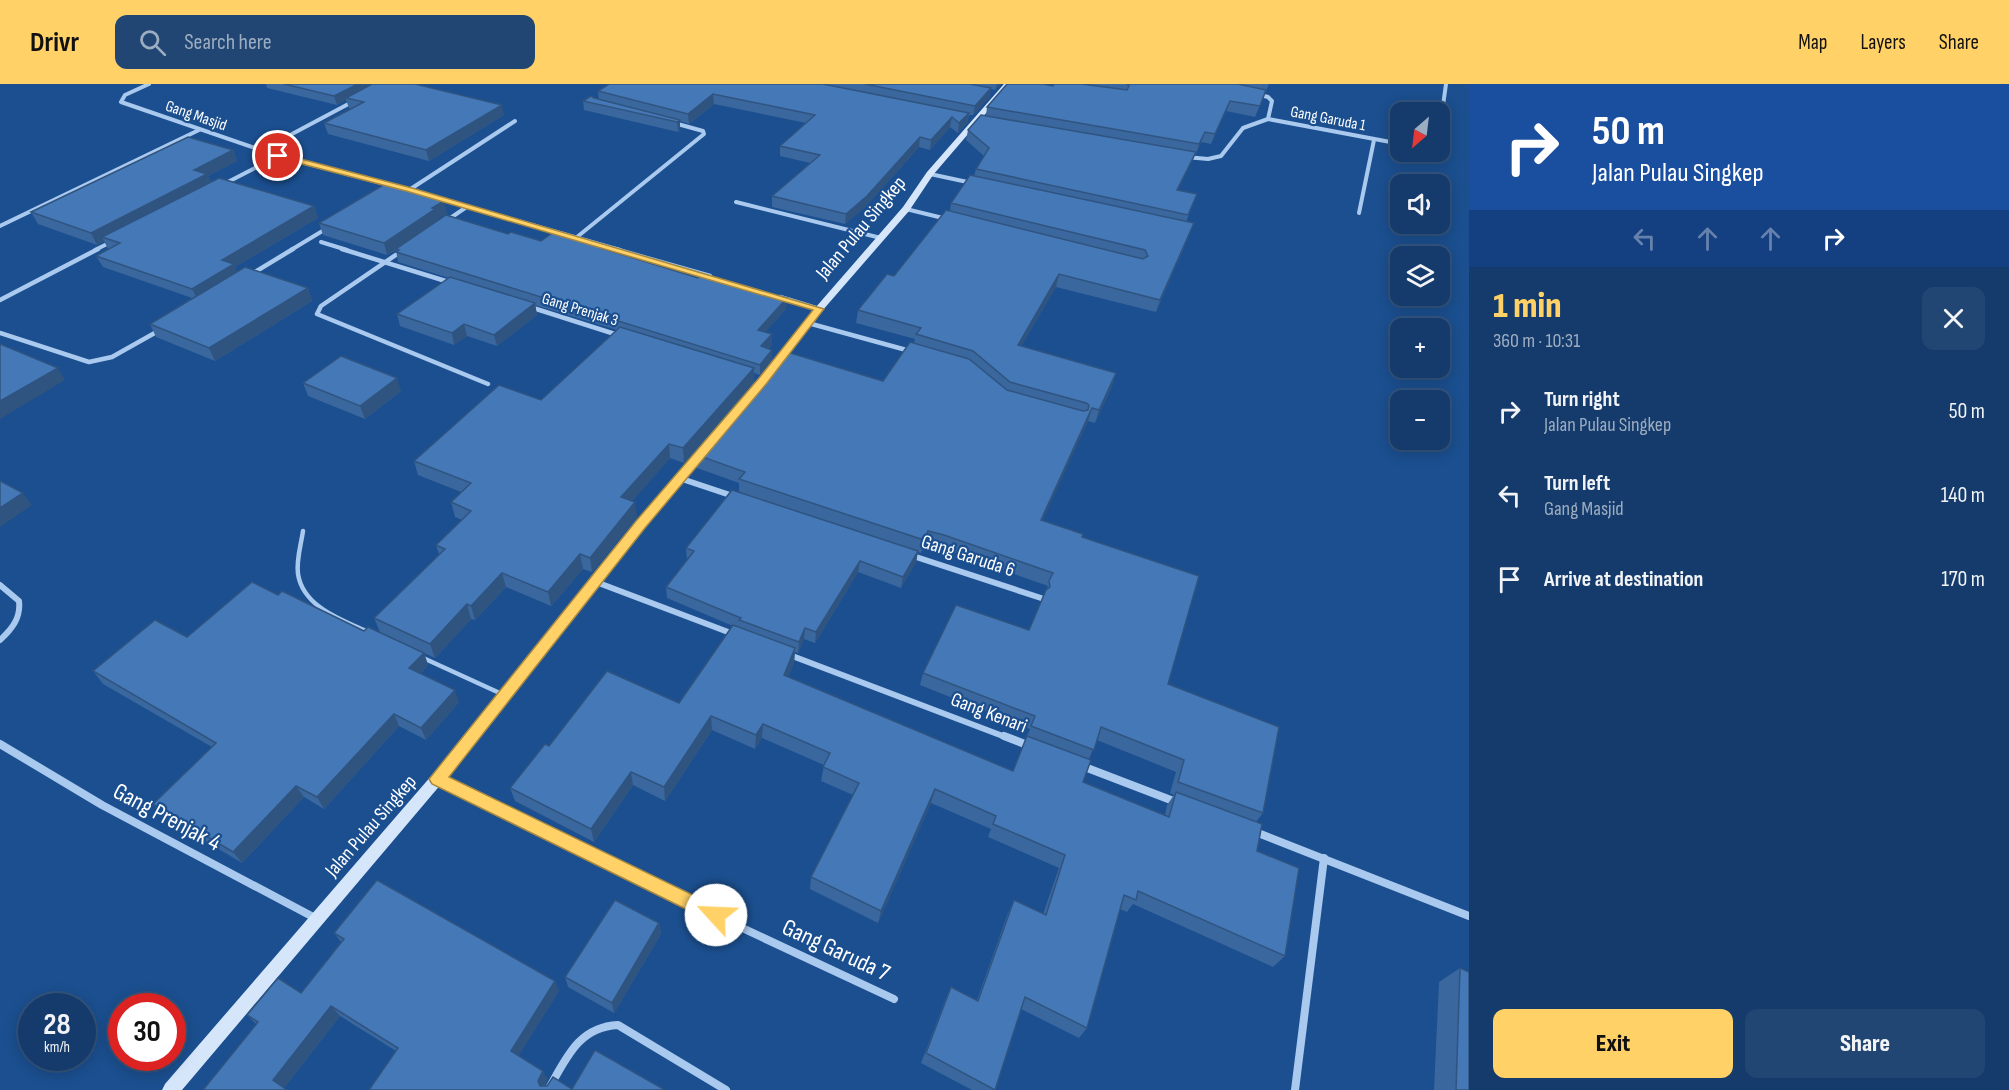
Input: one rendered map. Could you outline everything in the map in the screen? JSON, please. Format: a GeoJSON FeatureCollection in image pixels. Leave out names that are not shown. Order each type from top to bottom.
{"type":"FeatureCollection","features":[{"type":"Feature","properties":{"kind":"street","name":"Gang Masjid"},"geometry":{"type":"LineString","coordinates":[[149,84],[120,100],[124,104],[278,156],[409,190],[720,279]]}},
{"type":"Feature","properties":{"kind":"street","name":"Jalan Pulau Singkep"},"geometry":{"type":"LineString","coordinates":[[770,372],[819,309],[906,209],[930,174],[975,120],[992,94],[1008,84]]}},
{"type":"Feature","properties":{"kind":"street"},"geometry":{"type":"LineString","coordinates":[[1443,102],[1446,84]]}},
{"type":"Feature","properties":{"kind":"street","name":"Gang Garuda 1"},"geometry":{"type":"LineString","coordinates":[[1253,93],[1264,95],[1272,101],[1268,119],[1390,142]]}},
{"type":"Feature","properties":{"kind":"street"},"geometry":{"type":"LineString","coordinates":[[262,150],[354,100]]}},
{"type":"Feature","properties":{"kind":"street"},"geometry":{"type":"LineString","coordinates":[[1177,155],[1211,159],[1221,156],[1228,152],[1243,128],[1268,119]]}},
{"type":"Feature","properties":{"kind":"street"},"geometry":{"type":"LineString","coordinates":[[409,190],[515,121]]}},
{"type":"Feature","properties":{"kind":"street"},"geometry":{"type":"LineString","coordinates":[[577,237],[704,134],[703,130],[671,123]]}},
{"type":"Feature","properties":{"kind":"street"},"geometry":{"type":"LineString","coordinates":[[0,226],[199,130]]}},
{"type":"Feature","properties":{"kind":"street"},"geometry":{"type":"LineString","coordinates":[[1359,213],[1374,140]]}},
{"type":"Feature","properties":{"kind":"street"},"geometry":{"type":"LineString","coordinates":[[216,188],[278,156]]}},
{"type":"Feature","properties":{"kind":"street"},"geometry":{"type":"LineString","coordinates":[[930,174],[976,184]]}},
{"type":"Feature","properties":{"kind":"street"},"geometry":{"type":"LineString","coordinates":[[386,192],[396,187]]}},
{"type":"Feature","properties":{"kind":"street"},"geometry":{"type":"LineString","coordinates":[[736,202],[881,238]]}},
{"type":"Feature","properties":{"kind":"street"},"geometry":{"type":"LineString","coordinates":[[440,225],[468,207]]}},
{"type":"Feature","properties":{"kind":"street"},"geometry":{"type":"LineString","coordinates":[[906,209],[951,220]]}},
{"type":"Feature","properties":{"kind":"street"},"geometry":{"type":"LineString","coordinates":[[247,277],[337,222]]}},
{"type":"Feature","properties":{"kind":"street"},"geometry":{"type":"LineString","coordinates":[[0,300],[113,241]]}},
{"type":"Feature","properties":{"kind":"street"},"geometry":{"type":"LineString","coordinates":[[321,242],[463,286]]}},
{"type":"Feature","properties":{"kind":"street"},"geometry":{"type":"LineString","coordinates":[[412,243],[321,306],[317,314],[488,384]]}},
{"type":"Feature","properties":{"kind":"street"},"geometry":{"type":"LineString","coordinates":[[775,296],[819,309]]}},
{"type":"Feature","properties":{"kind":"street","name":"Gang Prenjak 3"},"geometry":{"type":"LineString","coordinates":[[518,304],[630,339]]}},
{"type":"Feature","properties":{"kind":"street"},"geometry":{"type":"LineString","coordinates":[[808,323],[922,354]]}},
{"type":"Feature","properties":{"kind":"street"},"geometry":{"type":"LineString","coordinates":[[0,333],[90,362],[125,351],[166,327]]}},
{"type":"Feature","properties":{"kind":"street","name":"Jalan Pulau Singkep"},"geometry":{"type":"LineString","coordinates":[[171,1090],[437,779],[506,696],[640,524],[717,434]]}},
{"type":"Feature","properties":{"kind":"street"},"geometry":{"type":"LineString","coordinates":[[679,478],[747,501]]}},
{"type":"Feature","properties":{"kind":"street","name":"Gang Garuda 6"},"geometry":{"type":"LineString","coordinates":[[905,553],[1041,598]]}},
{"type":"Feature","properties":{"kind":"street"},"geometry":{"type":"LineString","coordinates":[[596,582],[742,637]]}},
{"type":"Feature","properties":{"kind":"street"},"geometry":{"type":"LineString","coordinates":[[0,585],[20,601],[21,612],[18,621],[0,640]]}},
{"type":"Feature","properties":{"kind":"street","name":"Gang Kenari"},"geometry":{"type":"LineString","coordinates":[[775,650],[1033,747]]}},
{"type":"Feature","properties":{"kind":"street","name":"Gang Prenjak 4"},"geometry":{"type":"LineString","coordinates":[[0,744],[102,805],[317,919]]}},
{"type":"Feature","properties":{"kind":"street"},"geometry":{"type":"LineString","coordinates":[[1078,764],[1190,807]]}},
{"type":"Feature","properties":{"kind":"street","name":"Gang Garuda 7"},"geometry":{"type":"LineString","coordinates":[[437,779],[666,892],[894,999]]}},
{"type":"Feature","properties":{"kind":"street"},"geometry":{"type":"LineString","coordinates":[[1246,828],[1469,916]]}},
{"type":"Feature","properties":{"kind":"street"},"geometry":{"type":"LineString","coordinates":[[1295,1090],[1324,858]]}},
{"type":"Feature","properties":{"kind":"street"},"geometry":{"type":"LineString","coordinates":[[548,1090],[578,1042],[594,1028],[609,1024],[618,1025],[726,1090]]}},
{"type":"Feature","properties":{"kind":"lane"},"geometry":{"type":"LineString","coordinates":[[303,531],[298,575],[309,598],[334,616],[377,636]]}},
{"type":"Feature","properties":{"kind":"lane"},"geometry":{"type":"LineString","coordinates":[[420,656],[506,696]]}},
{"type":"Feature","properties":{"kind":"building"},"geometry":{"type":"Polygon","coordinates":[[[284,84],[358,84],[334,96],[284,84]]]}},
{"type":"Feature","properties":{"kind":"building"},"geometry":{"type":"Polygon","coordinates":[[[372,84],[415,84],[502,105],[426,150],[324,123],[364,102],[346,98],[372,84]]]}},
{"type":"Feature","properties":{"kind":"building"},"geometry":{"type":"Polygon","coordinates":[[[609,84],[823,84],[969,113],[959,123],[952,117],[931,140],[920,137],[867,196],[846,214],[772,196],[820,155],[780,146],[815,115],[713,94],[688,114],[598,91],[609,84]]]}},
{"type":"Feature","properties":{"kind":"building"},"geometry":{"type":"Polygon","coordinates":[[[865,84],[970,84],[991,88],[975,106],[865,84]]]}},
{"type":"Feature","properties":{"kind":"building"},"geometry":{"type":"Polygon","coordinates":[[[1007,84],[1053,86],[1054,84],[1082,84],[1127,90],[1129,86],[1127,84],[1238,84],[1266,90],[1260,106],[1230,101],[1215,134],[1205,132],[1199,144],[987,107],[1007,84]]]}},
{"type":"Feature","properties":{"kind":"building"},"geometry":{"type":"Polygon","coordinates":[[[591,96],[680,120],[677,122],[583,101],[591,96]]]}},
{"type":"Feature","properties":{"kind":"building"},"geometry":{"type":"Polygon","coordinates":[[[981,115],[1196,152],[1177,190],[1197,194],[1188,215],[976,169],[989,148],[968,130],[981,115]]]}},
{"type":"Feature","properties":{"kind":"building"},"geometry":{"type":"Polygon","coordinates":[[[188,137],[233,150],[194,170],[207,174],[91,233],[31,212],[188,137]]]}},
{"type":"Feature","properties":{"kind":"building"},"geometry":{"type":"Polygon","coordinates":[[[970,175],[1194,223],[1160,300],[1059,274],[1018,345],[1116,373],[1099,410],[1092,408],[1041,520],[1083,534],[1082,537],[1199,576],[1168,684],[1279,727],[1263,813],[1178,782],[1184,760],[1101,727],[1094,750],[1031,726],[1035,716],[923,673],[956,605],[1029,630],[1046,590],[1050,587],[1049,581],[1053,573],[944,535],[928,531],[924,540],[739,479],[745,472],[697,455],[784,351],[883,381],[910,342],[969,359],[1007,390],[1083,411],[1088,410],[1089,405],[1086,403],[1010,382],[973,351],[916,334],[921,328],[858,310],[887,274],[894,276],[946,210],[1143,259],[1148,256],[1145,250],[951,203],[970,175]]]}},
{"type":"Feature","properties":{"kind":"building"},"geometry":{"type":"Polygon","coordinates":[[[219,178],[314,206],[222,260],[234,264],[192,289],[96,256],[120,243],[102,237],[219,178]]]}},
{"type":"Feature","properties":{"kind":"building"},"geometry":{"type":"Polygon","coordinates":[[[385,184],[444,201],[384,243],[319,223],[385,184]]]}},
{"type":"Feature","properties":{"kind":"building"},"geometry":{"type":"Polygon","coordinates":[[[446,215],[508,234],[511,232],[541,241],[555,231],[698,278],[702,274],[787,298],[758,330],[772,334],[761,346],[772,350],[760,365],[396,252],[399,250],[396,249],[446,215]]]}},
{"type":"Feature","properties":{"kind":"building"},"geometry":{"type":"Polygon","coordinates":[[[245,267],[308,288],[209,348],[150,324],[245,267]]]}},
{"type":"Feature","properties":{"kind":"building"},"geometry":{"type":"Polygon","coordinates":[[[450,277],[535,303],[494,335],[464,324],[452,333],[397,314],[450,277]]]}},
{"type":"Feature","properties":{"kind":"building"},"geometry":{"type":"Polygon","coordinates":[[[620,327],[754,368],[683,448],[669,444],[621,497],[635,502],[590,558],[580,554],[548,592],[502,573],[471,606],[467,604],[430,644],[374,618],[445,549],[436,545],[471,511],[451,502],[471,483],[414,461],[499,385],[541,400],[620,327]]]}},
{"type":"Feature","properties":{"kind":"building"},"geometry":{"type":"Polygon","coordinates":[[[0,344],[58,368],[0,401],[0,344]]]}},
{"type":"Feature","properties":{"kind":"building"},"geometry":{"type":"Polygon","coordinates":[[[341,356],[397,378],[360,406],[303,383],[341,356]]]}},
{"type":"Feature","properties":{"kind":"building"},"geometry":{"type":"Polygon","coordinates":[[[0,481],[23,493],[0,508],[0,481]]]}},
{"type":"Feature","properties":{"kind":"building"},"geometry":{"type":"Polygon","coordinates":[[[732,490],[918,551],[903,577],[860,561],[816,632],[805,628],[799,642],[739,620],[741,618],[666,587],[694,551],[686,548],[732,490]]]}},
{"type":"Feature","properties":{"kind":"building"},"geometry":{"type":"Polygon","coordinates":[[[252,582],[278,595],[282,591],[364,631],[368,627],[424,653],[409,668],[455,690],[421,728],[394,714],[317,797],[296,786],[233,852],[153,804],[216,743],[93,671],[155,620],[187,637],[252,582]]]}},
{"type":"Feature","properties":{"kind":"building"},"geometry":{"type":"Polygon","coordinates":[[[733,625],[795,648],[784,675],[1013,771],[1027,736],[1091,760],[1083,782],[1169,817],[1176,792],[1262,824],[1257,851],[1299,868],[1285,956],[1138,891],[1136,900],[1124,895],[1087,1028],[1025,997],[995,1090],[926,1053],[951,987],[978,1001],[1014,900],[1046,915],[1065,855],[993,824],[996,816],[935,789],[881,911],[811,877],[859,783],[823,767],[830,753],[763,724],[756,735],[711,716],[664,787],[631,772],[591,829],[510,788],[545,744],[549,746],[607,671],[679,703],[733,625]]]}},
{"type":"Feature","properties":{"kind":"building"},"geometry":{"type":"Polygon","coordinates":[[[377,880],[555,981],[511,1051],[543,1071],[538,1081],[540,1086],[547,1086],[553,1077],[572,1089],[595,1050],[665,1090],[369,1090],[398,1048],[331,1006],[273,1080],[287,1090],[203,1090],[258,1022],[247,1015],[278,978],[301,993],[344,939],[334,933],[377,880]]]}},
{"type":"Feature","properties":{"kind":"building"},"geometry":{"type":"Polygon","coordinates":[[[615,900],[659,923],[612,1003],[565,977],[615,900]]]}},
{"type":"Feature","properties":{"kind":"building"},"geometry":{"type":"Polygon","coordinates":[[[1460,968],[1469,972],[1469,1090],[1456,1090],[1460,968]]]}},
{"type":"Feature","properties":{"kind":"route"},"geometry":{"type":"LineString","coordinates":[[278,156],[577,237],[819,309],[763,381],[640,524],[519,680],[437,779],[716,915]]}}]}
